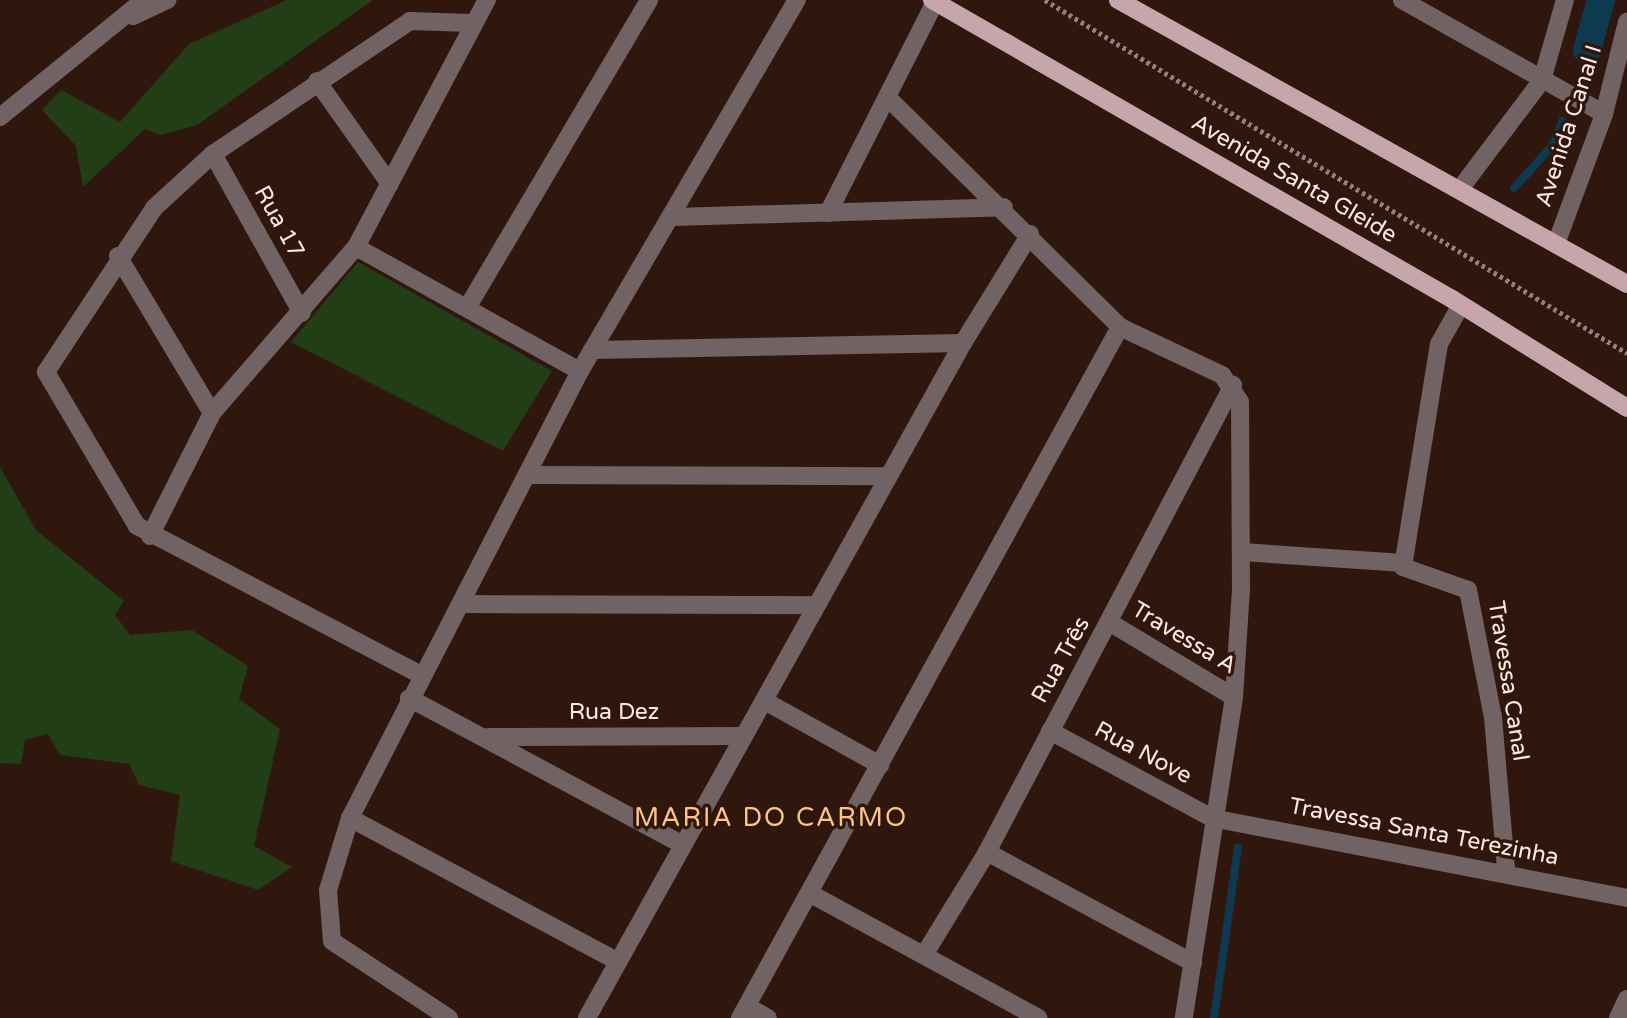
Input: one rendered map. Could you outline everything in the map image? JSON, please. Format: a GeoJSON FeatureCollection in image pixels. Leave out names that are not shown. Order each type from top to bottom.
{"type":"FeatureCollection","features":[{"type":"Feature","properties":{"kind":"main road"},"geometry":{"type":"LineString","coordinates":[[1118,0],[1627,284]]}},
{"type":"Feature","properties":{"kind":"main road","name":"Avenida Santa Gleide"},"geometry":{"type":"LineString","coordinates":[[934,1],[1461,305],[1627,408]]}},
{"type":"Feature","properties":{"kind":"street"},"geometry":{"type":"LineString","coordinates":[[0,117],[129,18],[144,0]]}},
{"type":"Feature","properties":{"kind":"street"},"geometry":{"type":"LineString","coordinates":[[129,18],[168,0]]}},
{"type":"Feature","properties":{"kind":"street"},"geometry":{"type":"LineString","coordinates":[[150,536],[212,413],[302,313],[356,247],[471,23],[487,0]]}},
{"type":"Feature","properties":{"kind":"street"},"geometry":{"type":"LineString","coordinates":[[467,308],[649,0]]}},
{"type":"Feature","properties":{"kind":"street"},"geometry":{"type":"LineString","coordinates":[[449,1018],[332,941],[325,916],[328,891],[350,818],[409,698],[529,475],[580,370],[674,217],[797,0]]}},
{"type":"Feature","properties":{"kind":"street"},"geometry":{"type":"LineString","coordinates":[[1402,0],[1604,114]]}},
{"type":"Feature","properties":{"kind":"street"},"geometry":{"type":"LineString","coordinates":[[1460,189],[1542,80],[1565,0]]}},
{"type":"Feature","properties":{"kind":"street"},"geometry":{"type":"LineString","coordinates":[[828,213],[934,1]]}},
{"type":"Feature","properties":{"kind":"street"},"geometry":{"type":"LineString","coordinates":[[422,675],[150,536],[130,516],[46,372],[118,256],[160,202],[213,154],[317,81],[410,21],[471,23]]}},
{"type":"Feature","properties":{"kind":"street","name":"Avenida Canal I"},"geometry":{"type":"LineString","coordinates":[[1556,244],[1604,114],[1627,22]]}},
{"type":"Feature","properties":{"kind":"street"},"geometry":{"type":"LineString","coordinates":[[317,81],[390,184]]}},
{"type":"Feature","properties":{"kind":"street"},"geometry":{"type":"LineString","coordinates":[[887,97],[1003,207],[1120,327],[1233,385],[1244,436],[1242,552],[1234,696],[1212,818],[1184,1018]]}},
{"type":"Feature","properties":{"kind":"street","name":"Rua 17"},"geometry":{"type":"LineString","coordinates":[[213,154],[302,313]]}},
{"type":"Feature","properties":{"kind":"street"},"geometry":{"type":"LineString","coordinates":[[674,217],[1003,207]]}},
{"type":"Feature","properties":{"kind":"street"},"geometry":{"type":"LineString","coordinates":[[587,1018],[963,342],[1030,234]]}},
{"type":"Feature","properties":{"kind":"street"},"geometry":{"type":"LineString","coordinates":[[356,247],[580,370]]}},
{"type":"Feature","properties":{"kind":"street"},"geometry":{"type":"LineString","coordinates":[[118,256],[212,413]]}},
{"type":"Feature","properties":{"kind":"street"},"geometry":{"type":"LineString","coordinates":[[1242,552],[1404,563],[1439,344],[1461,305]]}},
{"type":"Feature","properties":{"kind":"street"},"geometry":{"type":"LineString","coordinates":[[768,1018],[743,1012],[811,894],[1120,327]]}},
{"type":"Feature","properties":{"kind":"street"},"geometry":{"type":"LineString","coordinates":[[592,350],[963,342]]}},
{"type":"Feature","properties":{"kind":"street","name":"Rua Três"},"geometry":{"type":"LineString","coordinates":[[924,956],[987,852],[1233,385]]}},
{"type":"Feature","properties":{"kind":"street"},"geometry":{"type":"LineString","coordinates":[[529,475],[888,475]]}},
{"type":"Feature","properties":{"kind":"street","name":"Travessa Canal"},"geometry":{"type":"LineString","coordinates":[[1404,563],[1406,572],[1468,590],[1493,717],[1506,870]]}},
{"type":"Feature","properties":{"kind":"street"},"geometry":{"type":"LineString","coordinates":[[461,604],[816,605]]}},
{"type":"Feature","properties":{"kind":"street","name":"Travessa A"},"geometry":{"type":"LineString","coordinates":[[1110,622],[1234,696]]}},
{"type":"Feature","properties":{"kind":"street"},"geometry":{"type":"LineString","coordinates":[[409,698],[684,845]]}},
{"type":"Feature","properties":{"kind":"street"},"geometry":{"type":"LineString","coordinates":[[765,701],[880,765]]}},
{"type":"Feature","properties":{"kind":"street","name":"Rua Nove"},"geometry":{"type":"LineString","coordinates":[[1050,731],[1212,818]]}},
{"type":"Feature","properties":{"kind":"street","name":"Rua Dez"},"geometry":{"type":"LineString","coordinates":[[484,737],[744,736]]}},
{"type":"Feature","properties":{"kind":"street"},"geometry":{"type":"LineString","coordinates":[[350,818],[617,961]]}},
{"type":"Feature","properties":{"kind":"street","name":"Travessa Santa Terezinha"},"geometry":{"type":"LineString","coordinates":[[1212,818],[1506,870],[1627,898]]}},
{"type":"Feature","properties":{"kind":"street"},"geometry":{"type":"LineString","coordinates":[[987,852],[1192,962]]}},
{"type":"Feature","properties":{"kind":"street"},"geometry":{"type":"LineString","coordinates":[[811,894],[1038,1018]]}},
{"type":"Feature","properties":{"kind":"street"},"geometry":{"type":"LineString","coordinates":[[1618,1018],[1627,999]]}},
{"type":"Feature","properties":{"kind":"path"},"geometry":{"type":"LineString","coordinates":[[1045,0],[1627,353]]}},
{"type":"Feature","properties":{"kind":"green space"},"geometry":{"type":"Polygon","coordinates":[[[287,0],[373,0],[197,125],[160,135],[145,129],[83,187],[76,146],[42,110],[61,90],[120,122],[189,44],[287,0]]]}},
{"type":"Feature","properties":{"kind":"green space"},"geometry":{"type":"Polygon","coordinates":[[[358,262],[552,371],[503,451],[291,342],[358,262]]]}},
{"type":"Feature","properties":{"kind":"green space"},"geometry":{"type":"Polygon","coordinates":[[[0,467],[36,530],[124,601],[115,615],[130,635],[192,630],[248,666],[239,699],[280,729],[254,846],[292,867],[258,890],[171,861],[180,795],[139,785],[129,764],[60,755],[48,734],[25,740],[21,764],[0,763],[0,467]]]}},
{"type":"Feature","properties":{"kind":"waterway"},"geometry":{"type":"LineString","coordinates":[[1587,50],[1601,0]]}},
{"type":"Feature","properties":{"kind":"waterway"},"geometry":{"type":"LineString","coordinates":[[1514,188],[1553,145],[1562,121]]}},
{"type":"Feature","properties":{"kind":"waterway"},"geometry":{"type":"LineString","coordinates":[[1214,1018],[1238,848]]}},
{"type":"Feature","properties":{"kind":"district","name":"MARIA DO CARMO"},"geometry":{"type":"Point","coordinates":[771,818]}}]}
